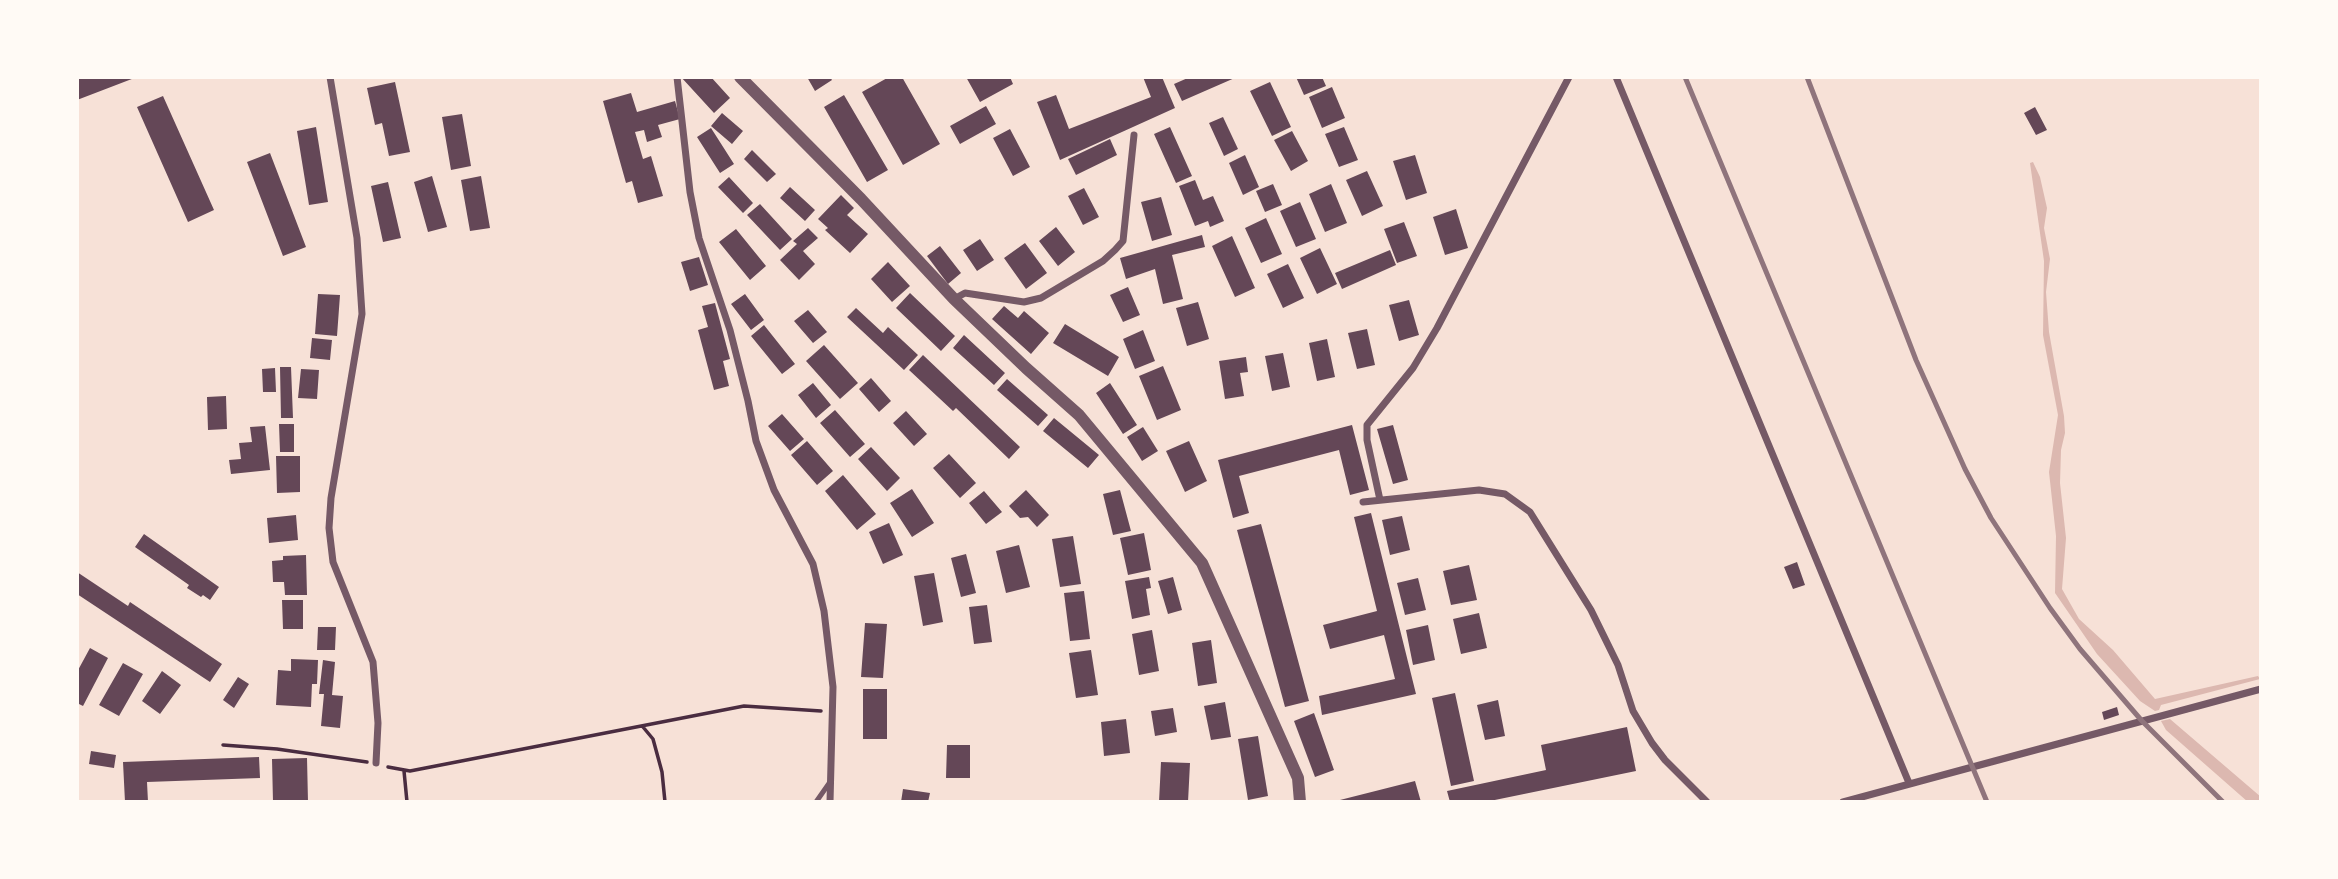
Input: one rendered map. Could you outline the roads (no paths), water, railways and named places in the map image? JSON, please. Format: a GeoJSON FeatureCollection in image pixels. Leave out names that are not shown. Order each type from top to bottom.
{"type":"FeatureCollection","features":[{"type":"Feature","properties":{"kind":"street"},"geometry":{"type":"LineString","coordinates":[[330,77],[357,238],[362,314],[331,498],[329,528],[333,562],[373,662],[378,723],[376,763]]}},
{"type":"Feature","properties":{"kind":"street"},"geometry":{"type":"LineString","coordinates":[[677,77],[690,192],[699,238],[730,330],[756,441],[774,490],[813,564],[824,611],[833,687],[830,802]]}},
{"type":"Feature","properties":{"kind":"street"},"geometry":{"type":"LineString","coordinates":[[740,77],[861,199],[954,299],[1079,415],[1202,563],[1298,778],[1300,802]]}},
{"type":"Feature","properties":{"kind":"street"},"geometry":{"type":"LineString","coordinates":[[1380,500],[1367,440],[1367,425],[1413,368],[1437,328],[1569,77]]}},
{"type":"Feature","properties":{"kind":"street"},"geometry":{"type":"LineString","coordinates":[[1616,77],[1909,783]]}},
{"type":"Feature","properties":{"kind":"street"},"geometry":{"type":"LineString","coordinates":[[954,299],[965,293],[1024,302],[1041,298],[1102,261],[1115,250],[1123,241],[1135,135]]}},
{"type":"Feature","properties":{"kind":"street"},"geometry":{"type":"LineString","coordinates":[[1363,502],[1479,490],[1505,494],[1530,512],[1591,610],[1618,665],[1633,711],[1652,743],[1707,802]]}},
{"type":"Feature","properties":{"kind":"street"},"geometry":{"type":"LineString","coordinates":[[1843,802],[2261,689]]}},
{"type":"Feature","properties":{"kind":"lane"},"geometry":{"type":"LineString","coordinates":[[816,802],[830,782]]}},
{"type":"Feature","properties":{"kind":"railway"},"geometry":{"type":"LineString","coordinates":[[1685,77],[1987,802]]}},
{"type":"Feature","properties":{"kind":"railway"},"geometry":{"type":"LineString","coordinates":[[1807,77],[1916,360],[1965,469],[1991,518],[2080,649],[2142,721],[2223,802]]}}]}
